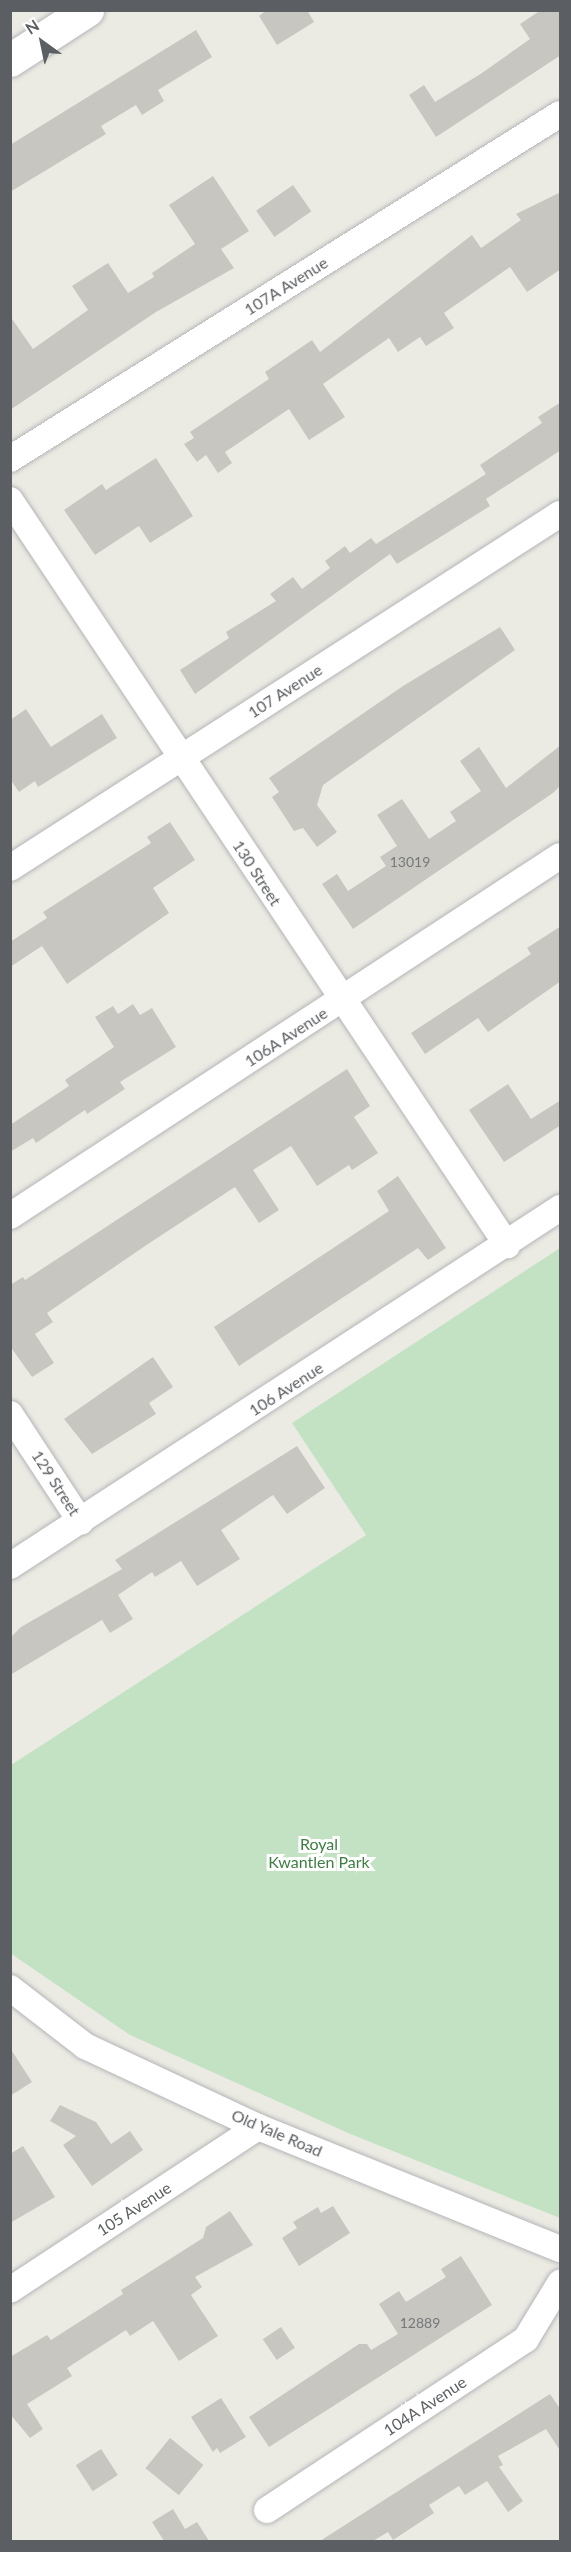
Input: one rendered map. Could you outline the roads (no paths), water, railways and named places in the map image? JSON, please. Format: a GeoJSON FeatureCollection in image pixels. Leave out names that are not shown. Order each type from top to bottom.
{"type":"FeatureCollection","features":[{"type":"Feature","properties":{"kind":"main road"},"geometry":{"type":"LineString","coordinates":[[10,60],[87,10]]}},
{"type":"Feature","properties":{"kind":"street","name":"107A Avenue"},"geometry":{"type":"LineString","coordinates":[[10,459],[561,114]]}},
{"type":"Feature","properties":{"kind":"street","name":"130 Street"},"geometry":{"type":"LineString","coordinates":[[10,500],[342,1001],[507,1245]]}},
{"type":"Feature","properties":{"kind":"street","name":"107 Avenue"},"geometry":{"type":"LineString","coordinates":[[10,868],[561,514]]}},
{"type":"Feature","properties":{"kind":"street","name":"106A Avenue"},"geometry":{"type":"LineString","coordinates":[[10,1216],[561,856]]}},
{"type":"Feature","properties":{"kind":"street","name":"106 Avenue"},"geometry":{"type":"LineString","coordinates":[[10,1566],[561,1208]]}},
{"type":"Feature","properties":{"kind":"street","name":"129 Street"},"geometry":{"type":"LineString","coordinates":[[10,1414],[81,1522]]}},
{"type":"Feature","properties":{"kind":"street","name":"Old Yale Road"},"geometry":{"type":"LineString","coordinates":[[10,1988],[85,2046],[258,2127],[561,2249]]}},
{"type":"Feature","properties":{"kind":"street","name":"105 Avenue"},"geometry":{"type":"LineString","coordinates":[[10,2290],[258,2127]]}},
{"type":"Feature","properties":{"kind":"street","name":"104A Avenue"},"geometry":{"type":"LineString","coordinates":[[267,2510],[526,2339],[561,2283]]}},
{"type":"Feature","properties":{"kind":"park label","name":"Royal Kwantlen Park"},"geometry":{"type":"Point","coordinates":[319,1853]}}]}
